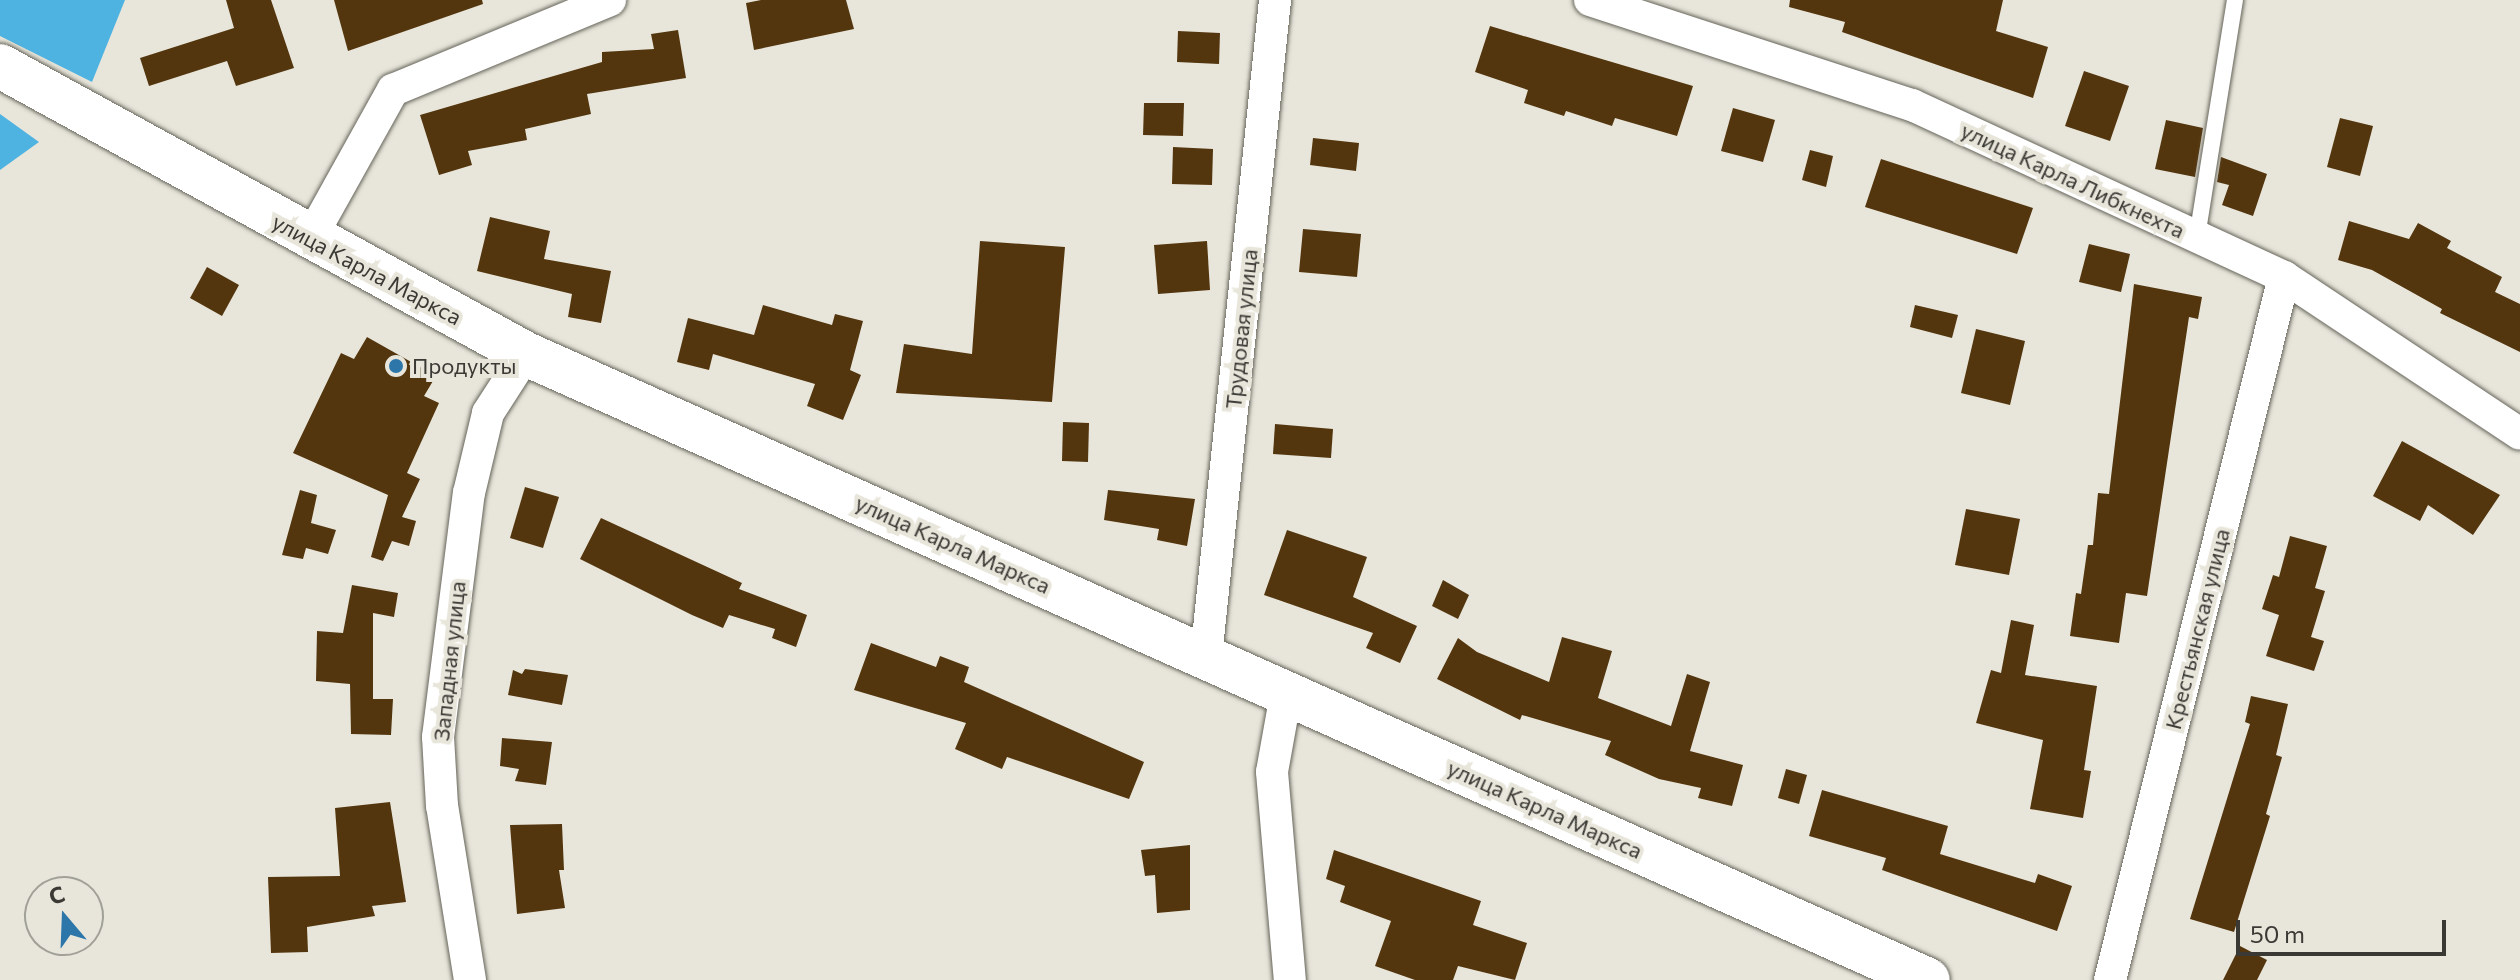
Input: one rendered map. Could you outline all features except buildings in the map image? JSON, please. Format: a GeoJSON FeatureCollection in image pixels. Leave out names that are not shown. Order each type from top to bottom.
{"type":"FeatureCollection","features":[{"type":"Feature","properties":{"kind":"main road","name":"улица Карла Маркса"},"geometry":{"type":"LineString","coordinates":[[0,66],[310,239],[526,354],[1928,980]]}},
{"type":"Feature","properties":{"kind":"street"},"geometry":{"type":"LineString","coordinates":[[310,239],[393,90],[610,0]]}},
{"type":"Feature","properties":{"kind":"street","name":"Трудовая улица"},"geometry":{"type":"LineString","coordinates":[[1206,657],[1275,0]]}},
{"type":"Feature","properties":{"kind":"street","name":"улица Карла Либкнехта"},"geometry":{"type":"LineString","coordinates":[[1590,0],[1912,105],[2284,277],[2520,434]]}},
{"type":"Feature","properties":{"kind":"street","name":"Крестьянская улица"},"geometry":{"type":"LineString","coordinates":[[2110,980],[2284,277]]}},
{"type":"Feature","properties":{"kind":"street","name":"Западная улица"},"geometry":{"type":"LineString","coordinates":[[470,980],[442,806],[438,737],[469,493],[488,413],[526,354]]}},
{"type":"Feature","properties":{"kind":"street"},"geometry":{"type":"LineString","coordinates":[[1286,694],[1272,772],[1290,980]]}},
{"type":"Feature","properties":{"kind":"lane"},"geometry":{"type":"LineString","coordinates":[[2197,237],[2235,0]]}},
{"type":"Feature","properties":{"kind":"water"},"geometry":{"type":"Polygon","coordinates":[[[0,0],[125,0],[92,82],[0,36],[0,0]]]}},
{"type":"Feature","properties":{"kind":"water"},"geometry":{"type":"Polygon","coordinates":[[[0,114],[39,142],[0,170],[0,114]]]}},
{"type":"Feature","properties":{"kind":"place","name":"Продукты"},"geometry":{"type":"Point","coordinates":[396,366]}}]}
